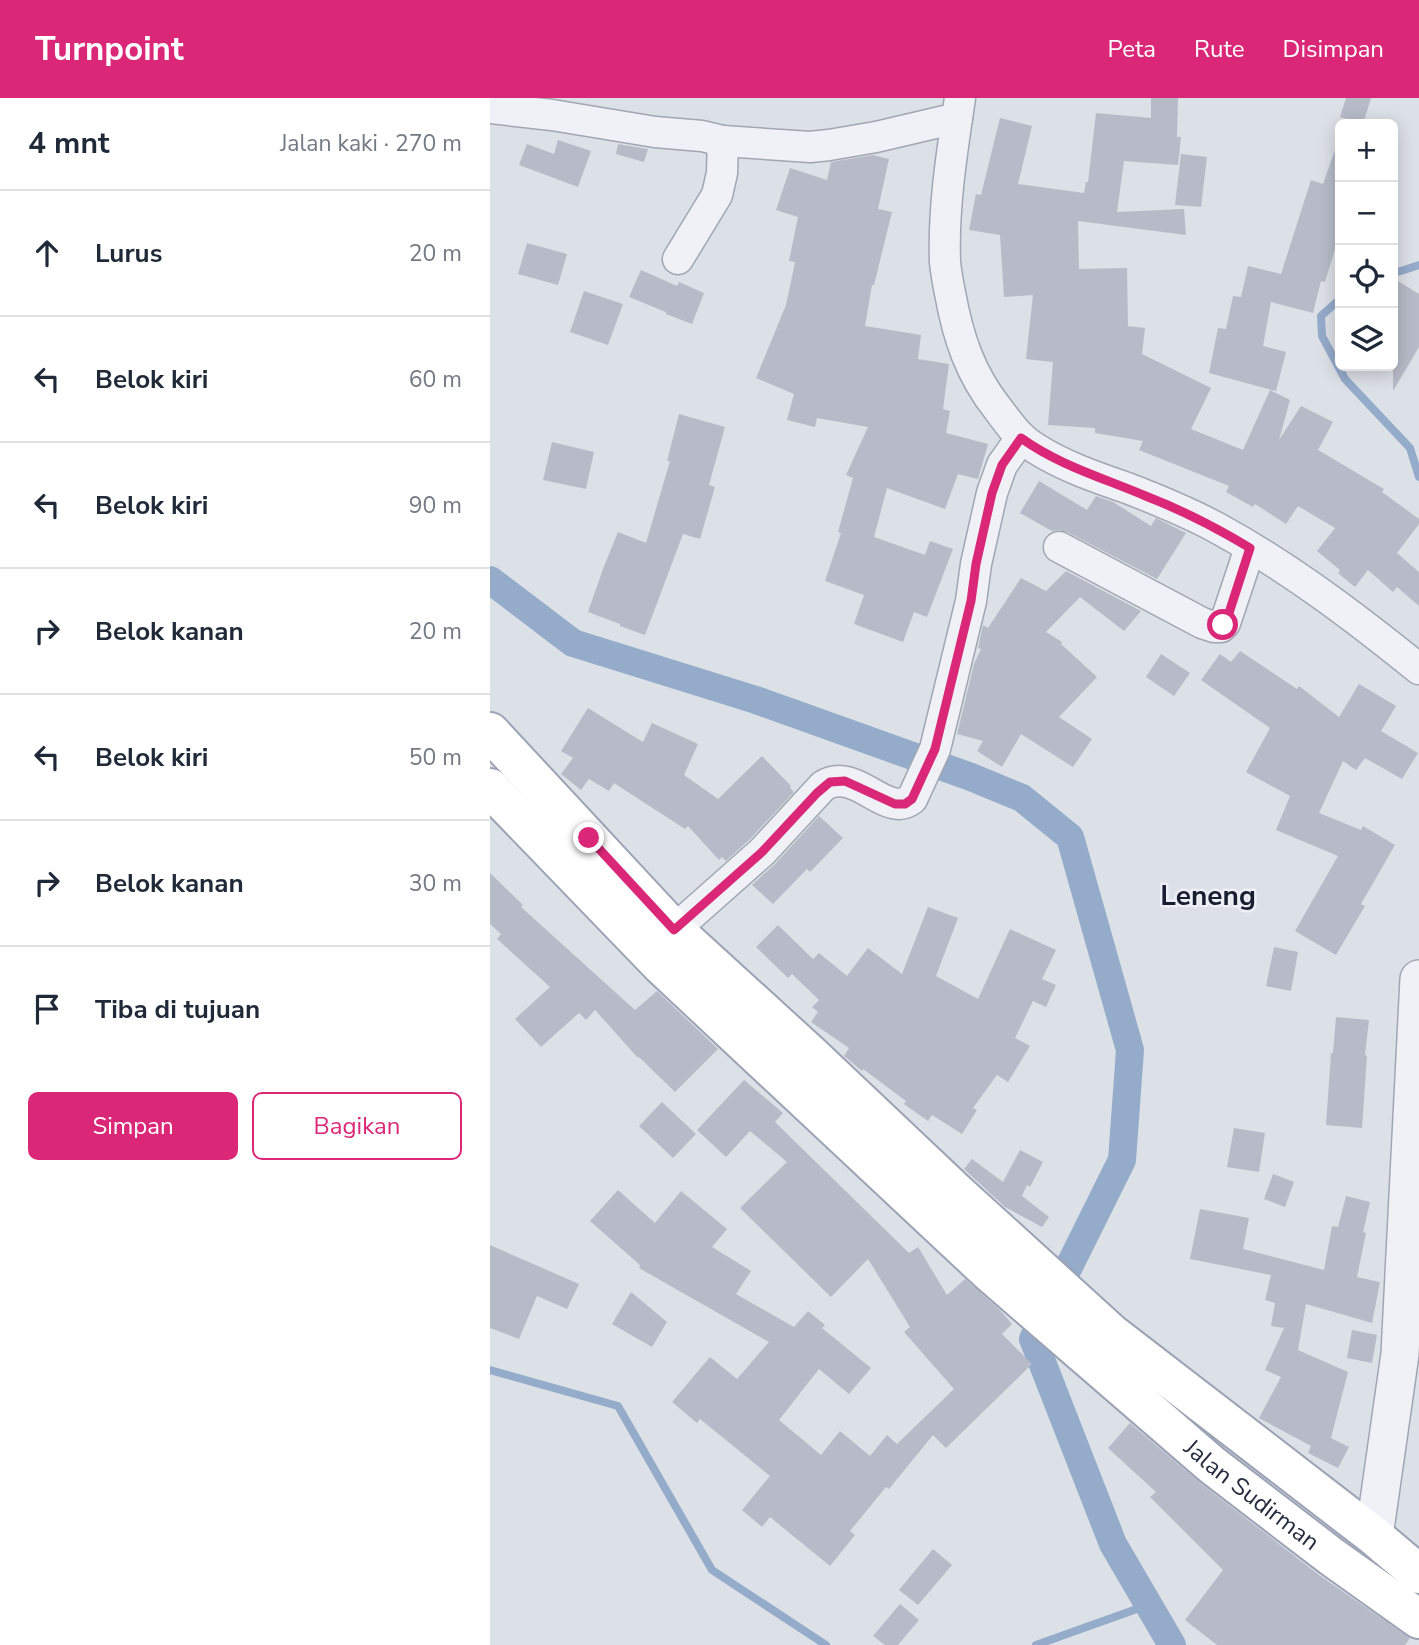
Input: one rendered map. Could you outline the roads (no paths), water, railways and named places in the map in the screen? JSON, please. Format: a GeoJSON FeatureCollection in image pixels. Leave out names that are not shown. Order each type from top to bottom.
{"type":"FeatureCollection","features":[{"type":"Feature","properties":{"kind":"main road"},"geometry":{"type":"LineString","coordinates":[[490,732],[674,930],[897,1137],[1002,1259]]}},
{"type":"Feature","properties":{"kind":"main road"},"geometry":{"type":"LineString","coordinates":[[490,788],[662,966],[1101,1347],[1374,1536],[1419,1574]]}},
{"type":"Feature","properties":{"kind":"main road","name":"Jalan Sudirman"},"geometry":{"type":"LineString","coordinates":[[1101,1347],[1212,1465],[1332,1557],[1419,1619]]}},
{"type":"Feature","properties":{"kind":"street"},"geometry":{"type":"LineString","coordinates":[[490,108],[723,141],[819,147],[876,136],[960,104],[945,226],[945,264],[957,328],[974,373],[1021,438],[1075,469],[1148,496],[1218,529],[1365,625],[1419,669]]}},
{"type":"Feature","properties":{"kind":"street"},"geometry":{"type":"LineString","coordinates":[[678,259],[717,195],[722,173],[723,141]]}},
{"type":"Feature","properties":{"kind":"street"},"geometry":{"type":"LineString","coordinates":[[674,930],[762,852],[830,782],[845,781],[895,804],[905,804],[912,799],[935,749],[971,601],[976,564],[992,493],[1002,465],[1021,438]]}},
{"type":"Feature","properties":{"kind":"street"},"geometry":{"type":"LineString","coordinates":[[1059,547],[1214,627],[1221,627],[1225,623],[1250,548]]}},
{"type":"Feature","properties":{"kind":"street"},"geometry":{"type":"LineString","coordinates":[[1374,1536],[1410,1356],[1419,979]]}},
{"type":"Feature","properties":{"kind":"waterway"},"geometry":{"type":"LineString","coordinates":[[1398,271],[1419,265]]}},
{"type":"Feature","properties":{"kind":"waterway"},"geometry":{"type":"LineString","coordinates":[[1335,303],[1321,316],[1322,336],[1345,379],[1410,448],[1419,477]]}},
{"type":"Feature","properties":{"kind":"waterway"},"geometry":{"type":"LineString","coordinates":[[490,580],[573,643],[756,700],[971,777],[1022,798],[1070,837],[1130,1050],[1122,1160],[1033,1339],[1113,1544],[1172,1645]]}},
{"type":"Feature","properties":{"kind":"waterway"},"geometry":{"type":"LineString","coordinates":[[490,1370],[618,1406],[712,1570],[826,1645]]}},
{"type":"Feature","properties":{"kind":"waterway"},"geometry":{"type":"LineString","coordinates":[[1036,1645],[1148,1605]]}},
{"type":"Feature","properties":{"kind":"district","name":"Leneng"},"geometry":{"type":"Point","coordinates":[1208,895]}}]}
